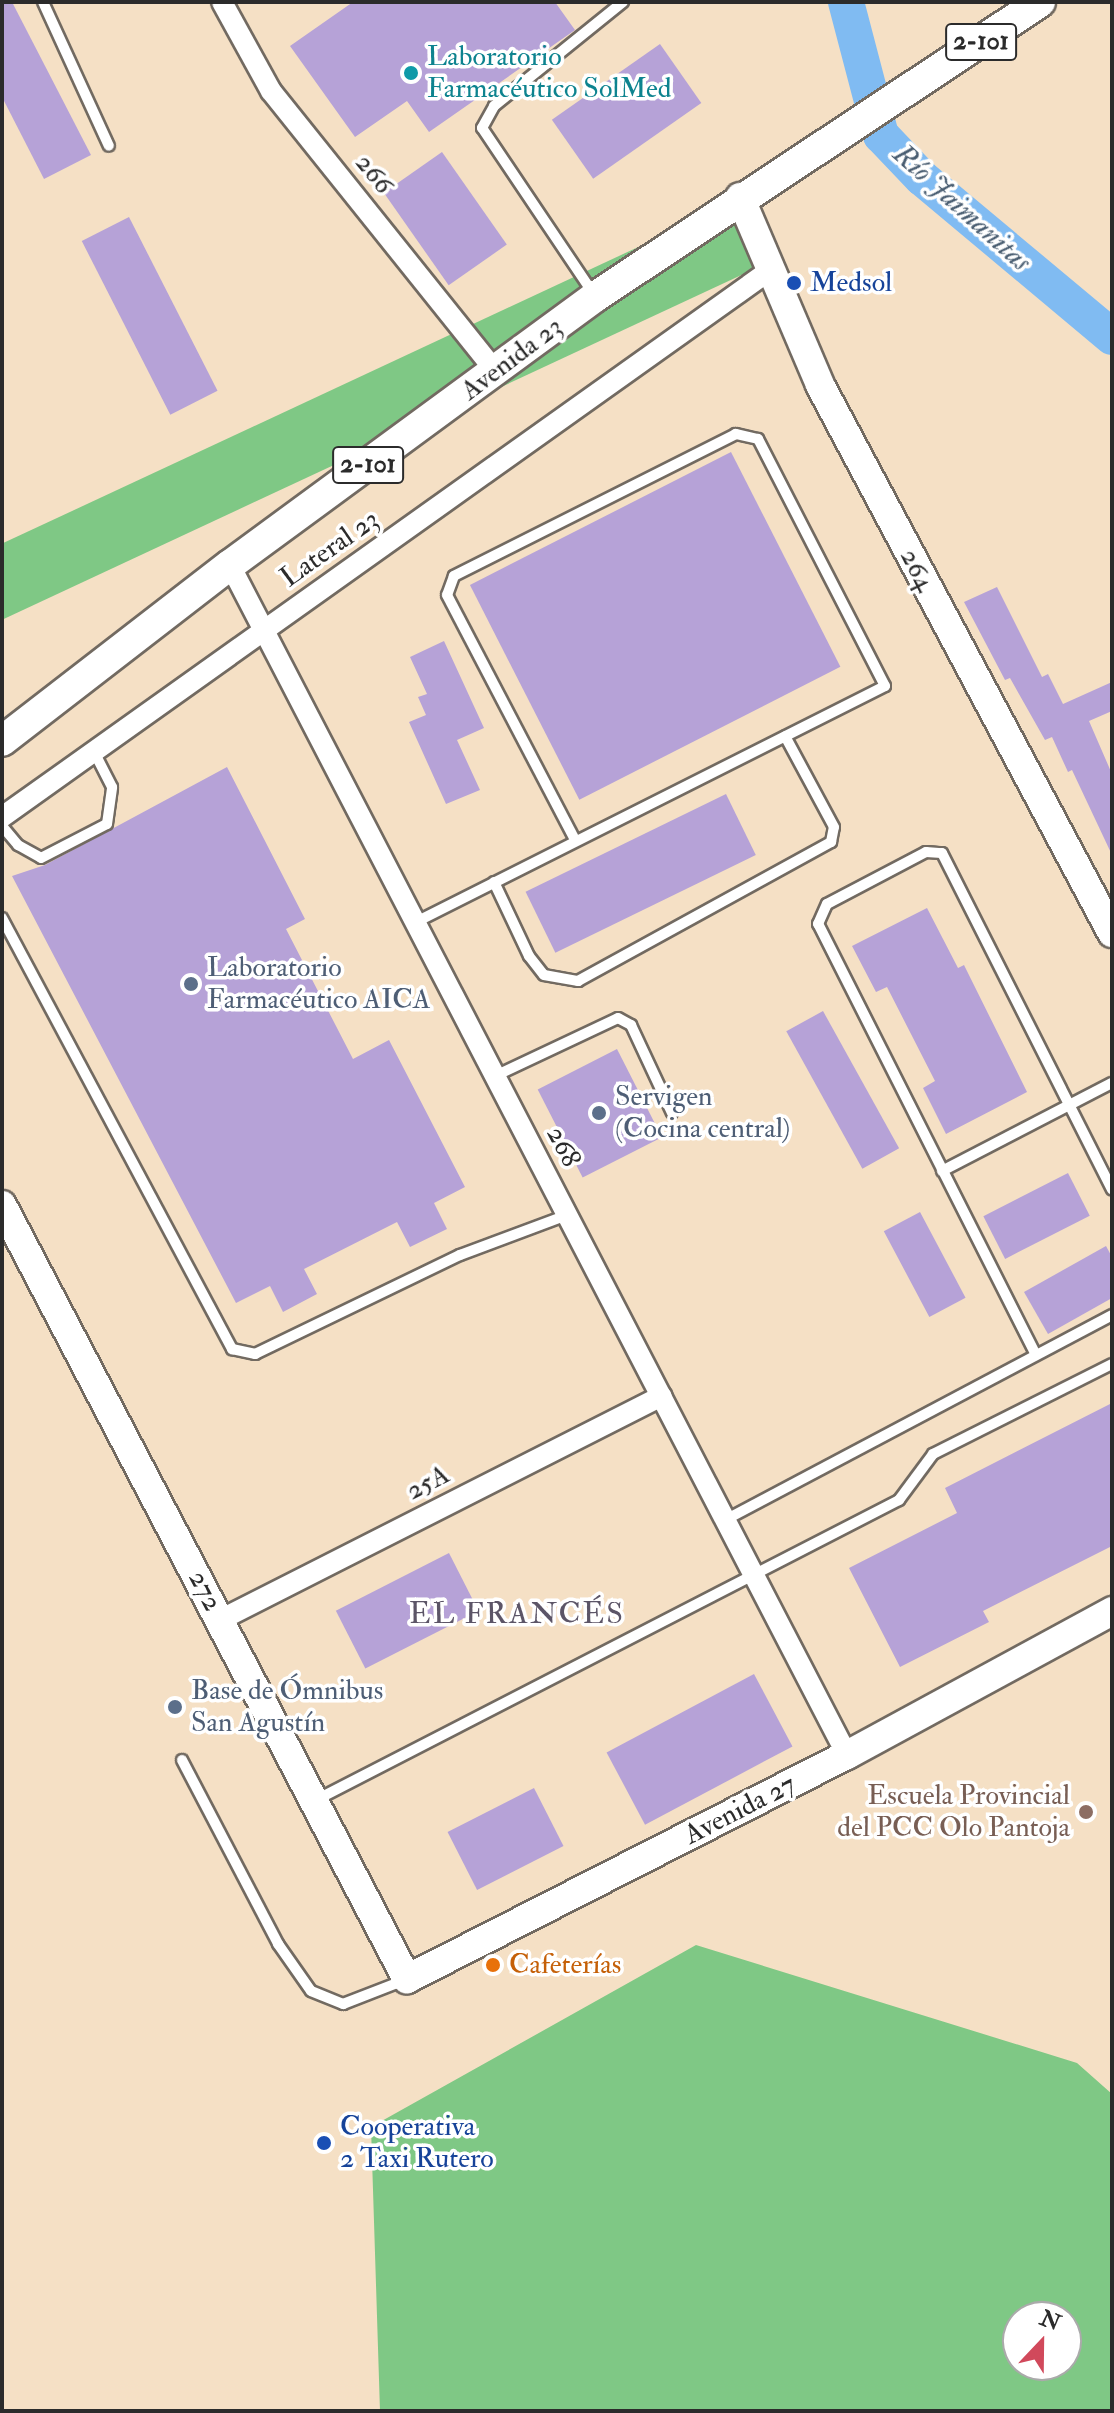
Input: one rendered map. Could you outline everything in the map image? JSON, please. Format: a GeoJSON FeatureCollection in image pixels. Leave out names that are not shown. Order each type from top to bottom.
{"type":"FeatureCollection","features":[{"type":"Feature","properties":{"kind":"main road","name":"Avenida 23"},"geometry":{"type":"LineString","coordinates":[[2,741],[230,565],[595,297],[740,197],[923,83],[1040,2]]}},
{"type":"Feature","properties":{"kind":"street","name":"266"},"geometry":{"type":"LineString","coordinates":[[222,2],[271,91],[496,372]]}},
{"type":"Feature","properties":{"kind":"street","name":"264"},"geometry":{"type":"LineString","coordinates":[[740,197],[769,271],[828,399],[1112,933]]}},
{"type":"Feature","properties":{"kind":"street","name":"Lateral 23"},"geometry":{"type":"LineString","coordinates":[[2,817],[769,271]]}},
{"type":"Feature","properties":{"kind":"street","name":"268"},"geometry":{"type":"LineString","coordinates":[[230,565],[847,1755]]}},
{"type":"Feature","properties":{"kind":"street","name":"272"},"geometry":{"type":"LineString","coordinates":[[2,1205],[407,1979]]}},
{"type":"Feature","properties":{"kind":"street","name":"25A"},"geometry":{"type":"LineString","coordinates":[[220,1620],[661,1396]]}},
{"type":"Feature","properties":{"kind":"street","name":"Avenida 27"},"geometry":{"type":"LineString","coordinates":[[407,1979],[847,1755],[1112,1611]]}},
{"type":"Feature","properties":{"kind":"lane"},"geometry":{"type":"LineString","coordinates":[[43,2],[109,146]]}},
{"type":"Feature","properties":{"kind":"lane"},"geometry":{"type":"LineString","coordinates":[[595,297],[482,128],[494,106],[623,2]]}},
{"type":"Feature","properties":{"kind":"lane"},"geometry":{"type":"LineString","coordinates":[[416,922],[885,686],[758,439],[736,434],[454,576],[447,595],[575,840]]}},
{"type":"Feature","properties":{"kind":"lane"},"geometry":{"type":"LineString","coordinates":[[494,882],[529,956],[544,975],[578,981],[828,846],[834,827],[785,736]]}},
{"type":"Feature","properties":{"kind":"lane"},"geometry":{"type":"LineString","coordinates":[[2,826],[18,845],[41,858],[107,824],[112,787],[94,752]]}},
{"type":"Feature","properties":{"kind":"lane"},"geometry":{"type":"LineString","coordinates":[[1035,1353],[818,924],[827,904],[926,852],[938,851],[949,861],[1112,1190]]}},
{"type":"Feature","properties":{"kind":"lane"},"geometry":{"type":"LineString","coordinates":[[2,918],[232,1349],[255,1354],[460,1255],[567,1215]]}},
{"type":"Feature","properties":{"kind":"lane"},"geometry":{"type":"LineString","coordinates":[[495,1076],[618,1018],[631,1025],[672,1113]]}},
{"type":"Feature","properties":{"kind":"lane"},"geometry":{"type":"LineString","coordinates":[[942,1171],[1112,1083]]}},
{"type":"Feature","properties":{"kind":"lane"},"geometry":{"type":"LineString","coordinates":[[725,1520],[1035,1353],[1112,1315]]}},
{"type":"Feature","properties":{"kind":"lane"},"geometry":{"type":"LineString","coordinates":[[314,1801],[899,1500],[933,1454],[1112,1364]]}},
{"type":"Feature","properties":{"kind":"lane"},"geometry":{"type":"LineString","coordinates":[[182,1760],[278,1944],[311,1991],[343,2004],[407,1979]]}},
{"type":"Feature","properties":{"kind":"green space"},"geometry":{"type":"Polygon","coordinates":[[[739,200],[768,263],[2,620],[2,544],[739,200]]]}},
{"type":"Feature","properties":{"kind":"green space"},"geometry":{"type":"Polygon","coordinates":[[[696,1945],[1077,2063],[1112,2094],[1112,2411],[380,2411],[371,2127],[696,1945]]]}},
{"type":"Feature","properties":{"kind":"building"},"geometry":{"type":"Polygon","coordinates":[[[2,2],[12,2],[91,155],[44,179],[2,97],[2,2]]]}},
{"type":"Feature","properties":{"kind":"building","name":"Laboratorio Farmacéutico SolMed"},"geometry":{"type":"Polygon","coordinates":[[[353,2],[555,2],[575,30],[429,132],[407,101],[355,137],[290,46],[353,2]]]}},
{"type":"Feature","properties":{"kind":"building","name":"Laboratorio Farmacéutico SolMed"},"geometry":{"type":"Polygon","coordinates":[[[660,44],[701,103],[593,179],[552,120],[660,44]]]}},
{"type":"Feature","properties":{"kind":"building"},"geometry":{"type":"Polygon","coordinates":[[[442,152],[507,245],[449,285],[384,193],[442,152]]]}},
{"type":"Feature","properties":{"kind":"building"},"geometry":{"type":"Polygon","coordinates":[[[129,217],[218,391],[170,415],[82,241],[129,217]]]}},
{"type":"Feature","properties":{"kind":"building"},"geometry":{"type":"Polygon","coordinates":[[[731,452],[840,667],[579,800],[470,585],[731,452]]]}},
{"type":"Feature","properties":{"kind":"building"},"geometry":{"type":"Polygon","coordinates":[[[997,587],[1042,677],[1048,674],[1063,704],[1112,682],[1112,711],[1089,721],[1112,774],[1112,855],[1072,770],[1068,772],[1052,737],[1045,740],[1010,678],[1005,680],[964,602],[997,587]]]}},
{"type":"Feature","properties":{"kind":"building"},"geometry":{"type":"Polygon","coordinates":[[[444,641],[484,728],[457,740],[480,790],[446,804],[409,722],[426,715],[418,697],[427,694],[410,657],[444,641]]]}},
{"type":"Feature","properties":{"kind":"building"},"geometry":{"type":"Polygon","coordinates":[[[227,767],[305,919],[286,929],[353,1059],[389,1040],[465,1187],[434,1203],[447,1229],[410,1247],[397,1222],[304,1269],[317,1294],[283,1312],[270,1286],[236,1303],[12,876],[45,865],[227,767]]]}},
{"type":"Feature","properties":{"kind":"building"},"geometry":{"type":"Polygon","coordinates":[[[726,794],[756,855],[555,953],[526,892],[726,794]]]}},
{"type":"Feature","properties":{"kind":"building"},"geometry":{"type":"Polygon","coordinates":[[[927,908],[958,968],[964,965],[1027,1092],[946,1134],[923,1088],[935,1081],[887,987],[876,992],[852,946],[927,908]]]}},
{"type":"Feature","properties":{"kind":"building"},"geometry":{"type":"Polygon","coordinates":[[[823,1011],[899,1148],[862,1169],[786,1031],[823,1011]]]}},
{"type":"Feature","properties":{"kind":"building","name":"Servigen (Cocina central)"},"geometry":{"type":"Polygon","coordinates":[[[617,1049],[662,1137],[583,1178],[538,1089],[617,1049]]]}},
{"type":"Feature","properties":{"kind":"building"},"geometry":{"type":"Polygon","coordinates":[[[1068,1173],[1090,1216],[1005,1259],[983,1216],[1068,1173]]]}},
{"type":"Feature","properties":{"kind":"building"},"geometry":{"type":"Polygon","coordinates":[[[920,1212],[966,1298],[929,1317],[884,1231],[920,1212]]]}},
{"type":"Feature","properties":{"kind":"building"},"geometry":{"type":"Polygon","coordinates":[[[1106,1246],[1112,1257],[1112,1298],[1048,1334],[1024,1292],[1106,1246]]]}},
{"type":"Feature","properties":{"kind":"building"},"geometry":{"type":"Polygon","coordinates":[[[1112,1403],[1112,1546],[983,1611],[989,1622],[900,1667],[849,1568],[957,1513],[945,1488],[1112,1403]]]}},
{"type":"Feature","properties":{"kind":"building"},"geometry":{"type":"Polygon","coordinates":[[[449,1553],[479,1611],[365,1669],[336,1611],[449,1553]]]}},
{"type":"Feature","properties":{"kind":"building"},"geometry":{"type":"Polygon","coordinates":[[[754,1674],[792,1746],[645,1825],[607,1752],[754,1674]]]}},
{"type":"Feature","properties":{"kind":"building"},"geometry":{"type":"Polygon","coordinates":[[[534,1788],[564,1846],[477,1890],[448,1832],[534,1788]]]}},
{"type":"Feature","properties":{"kind":"waterway","name":"Río Jaimanitas"},"geometry":{"type":"LineString","coordinates":[[846,2],[881,135],[922,178],[1112,337]]}},
{"type":"Feature","properties":{"kind":"place","name":"Laboratorio Farmacéutico SolMed"},"geometry":{"type":"Point","coordinates":[411,73]}},
{"type":"Feature","properties":{"kind":"place","name":"Medsol"},"geometry":{"type":"Point","coordinates":[794,283]}},
{"type":"Feature","properties":{"kind":"place","name":"Laboratorio Farmacéutico AICA"},"geometry":{"type":"Point","coordinates":[191,984]}},
{"type":"Feature","properties":{"kind":"place","name":"Servigen (Cocina central)"},"geometry":{"type":"Point","coordinates":[599,1113]}},
{"type":"Feature","properties":{"kind":"place","name":"Base de Ómnibus San Agustín"},"geometry":{"type":"Point","coordinates":[175,1707]}},
{"type":"Feature","properties":{"kind":"place","name":"Escuela Provincial del PCC Olo Pantoja"},"geometry":{"type":"Point","coordinates":[1086,1812]}},
{"type":"Feature","properties":{"kind":"place","name":"Cafeterías"},"geometry":{"type":"Point","coordinates":[493,1965]}},
{"type":"Feature","properties":{"kind":"place","name":"Cooperativa 2 Taxi Rutero"},"geometry":{"type":"Point","coordinates":[324,2143]}},
{"type":"Feature","properties":{"kind":"district","name":"EL FRANCÉS"},"geometry":{"type":"Point","coordinates":[517,1614]}}]}
